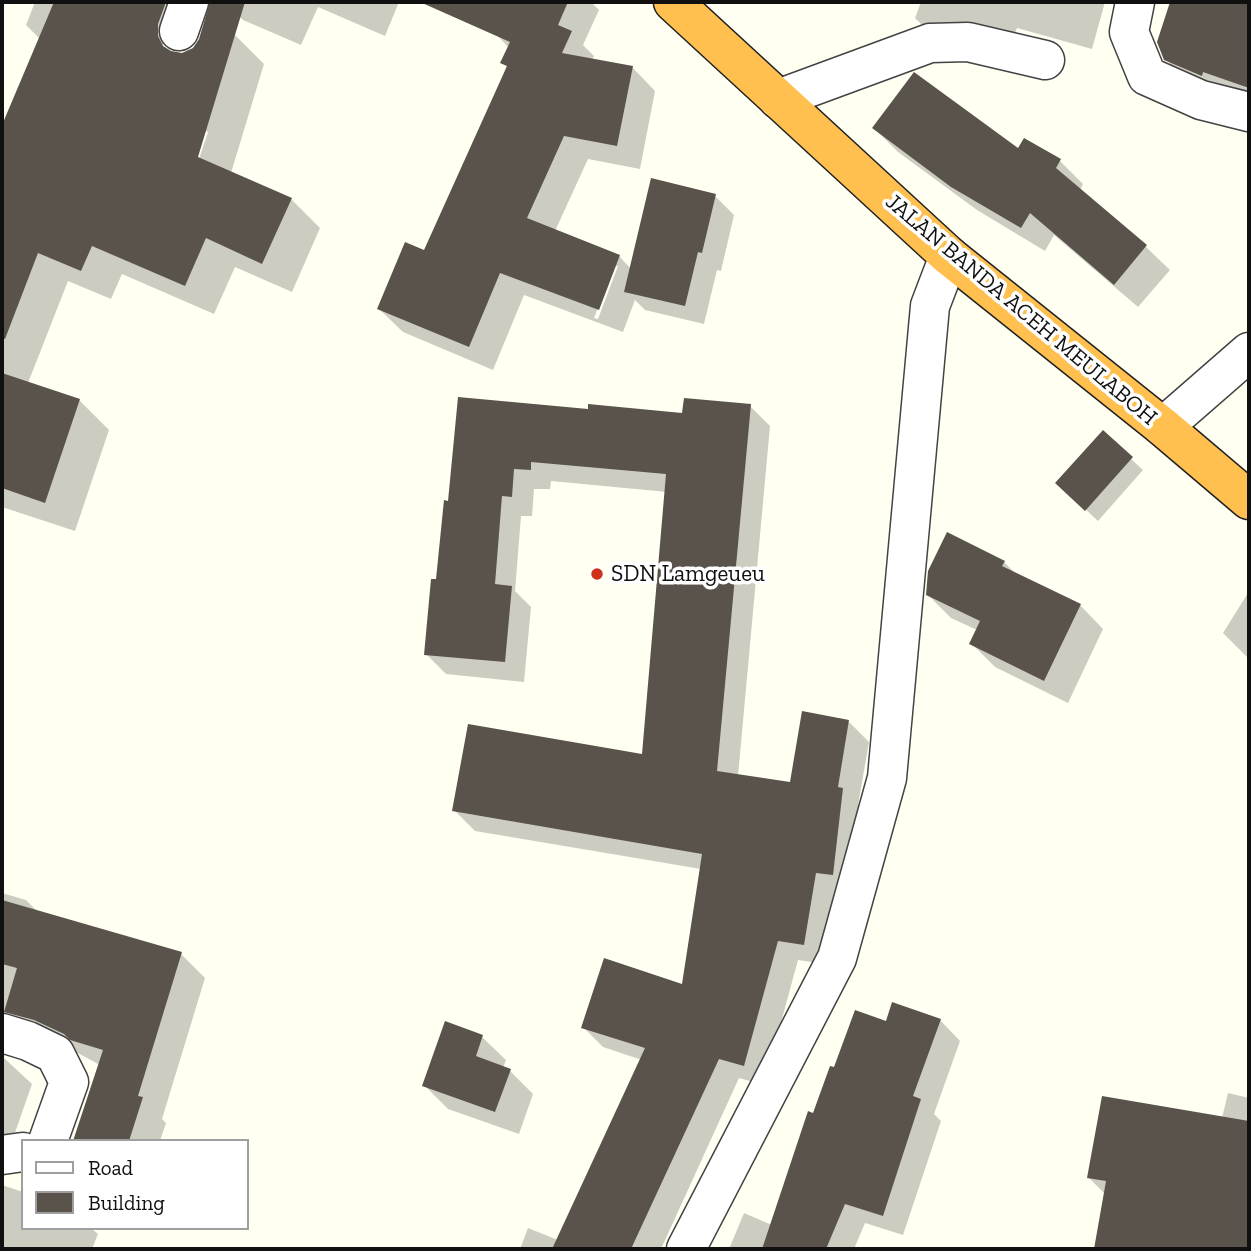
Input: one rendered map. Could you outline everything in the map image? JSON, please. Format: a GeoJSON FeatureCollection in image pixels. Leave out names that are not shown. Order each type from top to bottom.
{"type":"FeatureCollection","features":[{"type":"Feature","properties":{"kind":"highway","name":"JALAN BANDA ACEH MEULABOH"},"geometry":{"type":"LineString","coordinates":[[673,2],[949,256],[1163,427],[1249,500]]}},
{"type":"Feature","properties":{"kind":"street"},"geometry":{"type":"LineString","coordinates":[[1135,2],[1129,32],[1147,76],[1201,100],[1249,112]]}},
{"type":"Feature","properties":{"kind":"street"},"geometry":{"type":"LineString","coordinates":[[778,99],[930,43],[968,42],[1045,60]]}},
{"type":"Feature","properties":{"kind":"street"},"geometry":{"type":"LineString","coordinates":[[687,1249],[837,958],[887,778],[930,306],[949,256]]}},
{"type":"Feature","properties":{"kind":"street"},"geometry":{"type":"LineString","coordinates":[[1163,427],[1249,352]]}},
{"type":"Feature","properties":{"kind":"street"},"geometry":{"type":"LineString","coordinates":[[2,1033],[28,1041],[55,1054],[69,1082],[49,1139]]}},
{"type":"Feature","properties":{"kind":"street"},"geometry":{"type":"LineString","coordinates":[[2,1155],[21,1152]]}},
{"type":"Feature","properties":{"kind":"building"},"geometry":{"type":"Polygon","coordinates":[[[54,2],[166,2],[158,24],[158,36],[163,46],[182,53],[193,48],[199,39],[210,2],[245,2],[198,157],[292,198],[262,264],[206,238],[185,286],[92,246],[81,271],[38,253],[5,339],[2,338],[2,125],[54,2]]]}},
{"type":"Feature","properties":{"kind":"building"},"geometry":{"type":"Polygon","coordinates":[[[420,2],[568,2],[558,25],[572,31],[562,53],[633,66],[617,146],[564,136],[527,218],[620,255],[599,310],[500,273],[469,347],[377,309],[405,242],[424,250],[507,66],[500,63],[510,42],[420,2]]]}},
{"type":"Feature","properties":{"kind":"building"},"geometry":{"type":"Polygon","coordinates":[[[1170,2],[1249,2],[1249,88],[1203,72],[1202,76],[1164,60],[1157,42],[1170,2]]]}},
{"type":"Feature","properties":{"kind":"building"},"geometry":{"type":"Polygon","coordinates":[[[914,72],[1018,148],[1024,138],[1061,159],[1056,168],[1147,245],[1114,285],[1030,213],[1021,228],[951,187],[872,128],[914,72]]]}},
{"type":"Feature","properties":{"kind":"building"},"geometry":{"type":"Polygon","coordinates":[[[651,178],[716,194],[702,253],[698,252],[685,306],[624,292],[651,178]]]}},
{"type":"Feature","properties":{"kind":"building"},"geometry":{"type":"Polygon","coordinates":[[[2,373],[80,399],[45,503],[2,488],[2,373]]]}},
{"type":"Feature","properties":{"kind":"building"},"geometry":{"type":"Polygon","coordinates":[[[458,397],[588,409],[588,404],[682,413],[684,398],[751,404],[717,771],[790,782],[802,711],[849,720],[838,787],[843,788],[833,875],[816,873],[804,945],[778,941],[744,1066],[719,1059],[631,1249],[552,1249],[645,1048],[581,1028],[604,958],[682,984],[702,854],[452,811],[468,724],[642,754],[666,474],[531,462],[531,470],[514,469],[512,497],[502,496],[495,584],[512,586],[505,662],[424,655],[431,579],[436,579],[444,500],[448,501],[458,397]]]}},
{"type":"Feature","properties":{"kind":"building"},"geometry":{"type":"Polygon","coordinates":[[[1103,430],[1133,457],[1085,511],[1055,483],[1103,430]]]}},
{"type":"Feature","properties":{"kind":"building"},"geometry":{"type":"Polygon","coordinates":[[[947,532],[1005,561],[1002,566],[1081,604],[1044,681],[969,644],[980,621],[926,595],[928,571],[947,532]]]}},
{"type":"Feature","properties":{"kind":"building"},"geometry":{"type":"Polygon","coordinates":[[[2,900],[182,952],[138,1096],[143,1097],[130,1139],[74,1139],[103,1050],[70,1040],[64,1034],[34,1020],[4,1012],[17,968],[2,964],[2,900]]]}},
{"type":"Feature","properties":{"kind":"building"},"geometry":{"type":"Polygon","coordinates":[[[892,1002],[941,1019],[913,1096],[921,1099],[883,1216],[845,1204],[826,1249],[762,1249],[808,1111],[813,1113],[855,1010],[886,1021],[892,1002]]]}},
{"type":"Feature","properties":{"kind":"building"},"geometry":{"type":"Polygon","coordinates":[[[445,1021],[483,1035],[476,1056],[511,1069],[495,1112],[422,1086],[445,1021]]]}},
{"type":"Feature","properties":{"kind":"building"},"geometry":{"type":"Polygon","coordinates":[[[1102,1096],[1249,1121],[1249,1249],[1094,1249],[1106,1181],[1087,1178],[1102,1096]]]}},
{"type":"Feature","properties":{"kind":"place","name":"SDN Lamgeueu"},"geometry":{"type":"Point","coordinates":[597,574]}}]}
